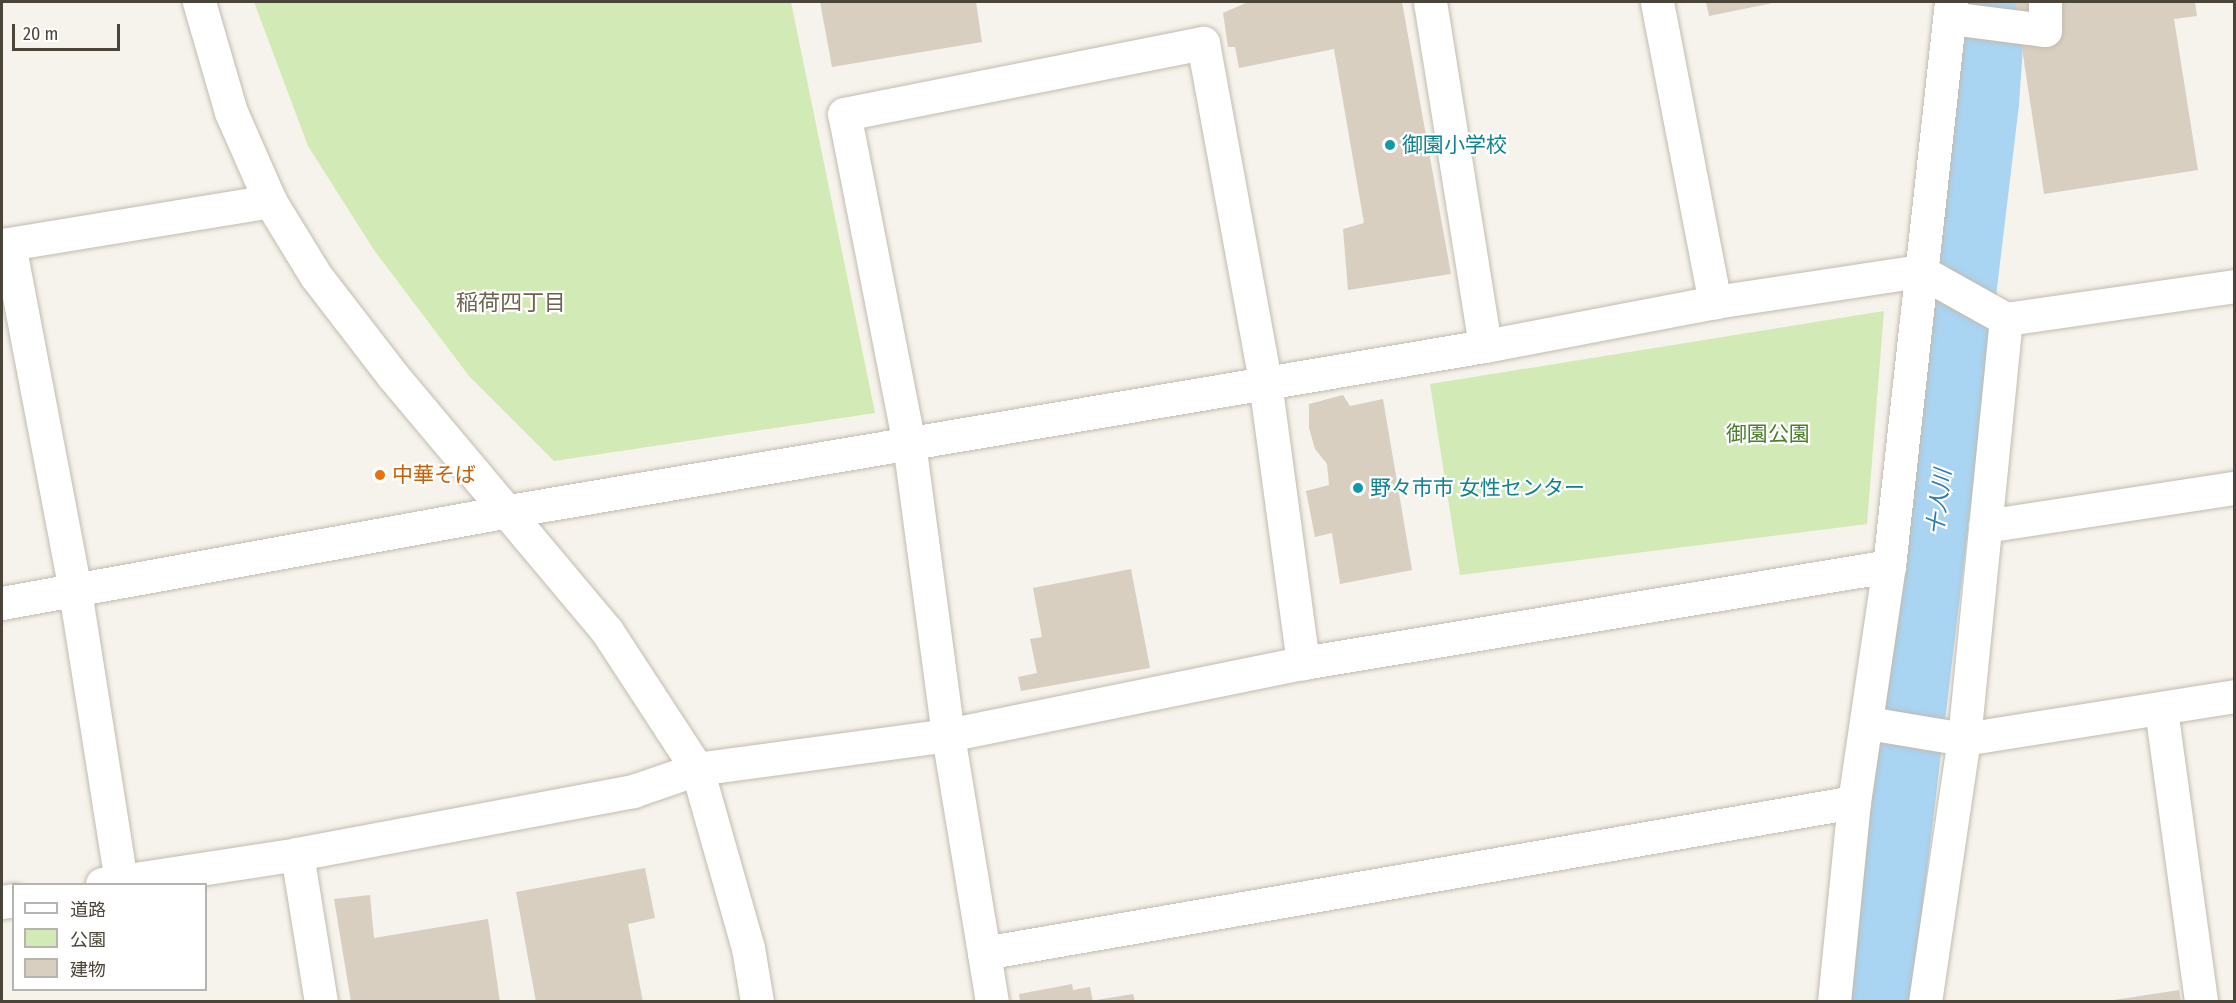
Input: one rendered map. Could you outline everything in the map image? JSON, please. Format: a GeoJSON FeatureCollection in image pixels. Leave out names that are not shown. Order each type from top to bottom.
{"type":"FeatureCollection","features":[{"type":"Feature","properties":{"kind":"street"},"geometry":{"type":"LineString","coordinates":[[199,2],[231,112],[270,201],[316,276],[393,376],[509,510],[607,630],[697,769],[748,948],[757,1002]]}},
{"type":"Feature","properties":{"kind":"street"},"geometry":{"type":"LineString","coordinates":[[1430,2],[1485,346]]}},
{"type":"Feature","properties":{"kind":"street"},"geometry":{"type":"LineString","coordinates":[[1657,2],[1715,302]]}},
{"type":"Feature","properties":{"kind":"street"},"geometry":{"type":"LineString","coordinates":[[1834,1002],[1854,802],[1876,724],[1890,566],[1928,276],[1956,13],[2045,30],[2045,2]]}},
{"type":"Feature","properties":{"kind":"street"},"geometry":{"type":"LineString","coordinates":[[992,1002],[948,735],[909,444],[844,114],[1203,43],[1265,382],[1303,663]]}},
{"type":"Feature","properties":{"kind":"street"},"geometry":{"type":"LineString","coordinates":[[270,201],[5,245],[75,591],[111,883],[297,854],[633,791],[697,769],[948,735],[1303,663],[1890,566]]}},
{"type":"Feature","properties":{"kind":"street"},"geometry":{"type":"LineString","coordinates":[[2,603],[509,510],[1485,346],[1715,302],[1928,276],[1998,314],[2235,286]]}},
{"type":"Feature","properties":{"kind":"street"},"geometry":{"type":"LineString","coordinates":[[1925,1002],[1949,736],[1985,526],[1998,314]]}},
{"type":"Feature","properties":{"kind":"street"},"geometry":{"type":"LineString","coordinates":[[1985,526],[2235,488]]}},
{"type":"Feature","properties":{"kind":"street"},"geometry":{"type":"LineString","coordinates":[[1876,724],[1949,736],[2161,709],[2235,696]]}},
{"type":"Feature","properties":{"kind":"street"},"geometry":{"type":"LineString","coordinates":[[2161,709],[2201,1002]]}},
{"type":"Feature","properties":{"kind":"street"},"geometry":{"type":"LineString","coordinates":[[984,953],[1854,802]]}},
{"type":"Feature","properties":{"kind":"street"},"geometry":{"type":"LineString","coordinates":[[297,854],[321,1002]]}},
{"type":"Feature","properties":{"kind":"green space"},"geometry":{"type":"Polygon","coordinates":[[[254,2],[791,2],[875,413],[554,461],[469,376],[374,250],[308,146],[254,2]]]}},
{"type":"Feature","properties":{"kind":"green space","name":"御園公園"},"geometry":{"type":"Polygon","coordinates":[[[1884,311],[1867,524],[1460,575],[1430,384],[1884,311]]]}},
{"type":"Feature","properties":{"kind":"building"},"geometry":{"type":"Polygon","coordinates":[[[820,2],[976,2],[982,42],[832,67],[820,2]]]}},
{"type":"Feature","properties":{"kind":"building","name":"御園小学校"},"geometry":{"type":"Polygon","coordinates":[[[1248,2],[1402,2],[1451,274],[1348,290],[1343,229],[1364,223],[1334,49],[1239,68],[1235,47],[1228,47],[1223,13],[1248,2]]]}},
{"type":"Feature","properties":{"kind":"building"},"geometry":{"type":"Polygon","coordinates":[[[1706,2],[1773,2],[1773,3],[1709,16],[1706,2]]]}},
{"type":"Feature","properties":{"kind":"building"},"geometry":{"type":"Polygon","coordinates":[[[2015,2],[2195,2],[2197,16],[2174,19],[2198,170],[2044,194],[2015,2]]]}},
{"type":"Feature","properties":{"kind":"building","name":"野々市市 女性センター"},"geometry":{"type":"Polygon","coordinates":[[[1343,395],[1350,406],[1383,399],[1412,570],[1340,584],[1332,533],[1315,537],[1306,491],[1329,485],[1327,464],[1315,449],[1309,428],[1309,404],[1343,395]]]}},
{"type":"Feature","properties":{"kind":"building"},"geometry":{"type":"Polygon","coordinates":[[[1131,569],[1150,668],[1021,691],[1018,677],[1037,673],[1030,639],[1042,637],[1033,588],[1131,569]]]}},
{"type":"Feature","properties":{"kind":"building"},"geometry":{"type":"Polygon","coordinates":[[[645,868],[655,918],[628,924],[643,1002],[536,1002],[516,892],[645,868]]]}},
{"type":"Feature","properties":{"kind":"building"},"geometry":{"type":"Polygon","coordinates":[[[370,895],[374,938],[488,919],[500,1002],[351,1002],[334,899],[370,895]]]}},
{"type":"Feature","properties":{"kind":"building"},"geometry":{"type":"Polygon","coordinates":[[[1072,984],[1073,990],[1090,987],[1093,1002],[1020,1002],[1019,994],[1072,984]]]}},
{"type":"Feature","properties":{"kind":"building"},"geometry":{"type":"Polygon","coordinates":[[[2179,990],[2181,1002],[2114,1002],[2114,1000],[2179,990]]]}},
{"type":"Feature","properties":{"kind":"building"},"geometry":{"type":"Polygon","coordinates":[[[1133,994],[1135,1002],[1097,1002],[1096,1000],[1133,994]]]}},
{"type":"Feature","properties":{"kind":"waterway","name":"十人川"},"geometry":{"type":"LineString","coordinates":[[1879,1002],[1987,103],[1994,2]]}},
{"type":"Feature","properties":{"kind":"place","name":"御園小学校"},"geometry":{"type":"Point","coordinates":[1390,145]}},
{"type":"Feature","properties":{"kind":"place","name":"中華そば"},"geometry":{"type":"Point","coordinates":[380,475]}},
{"type":"Feature","properties":{"kind":"place","name":"野々市市 女性センター"},"geometry":{"type":"Point","coordinates":[1358,488]}},
{"type":"Feature","properties":{"kind":"district","name":"稲荷四丁目"},"geometry":{"type":"Point","coordinates":[511,303]}}]}
